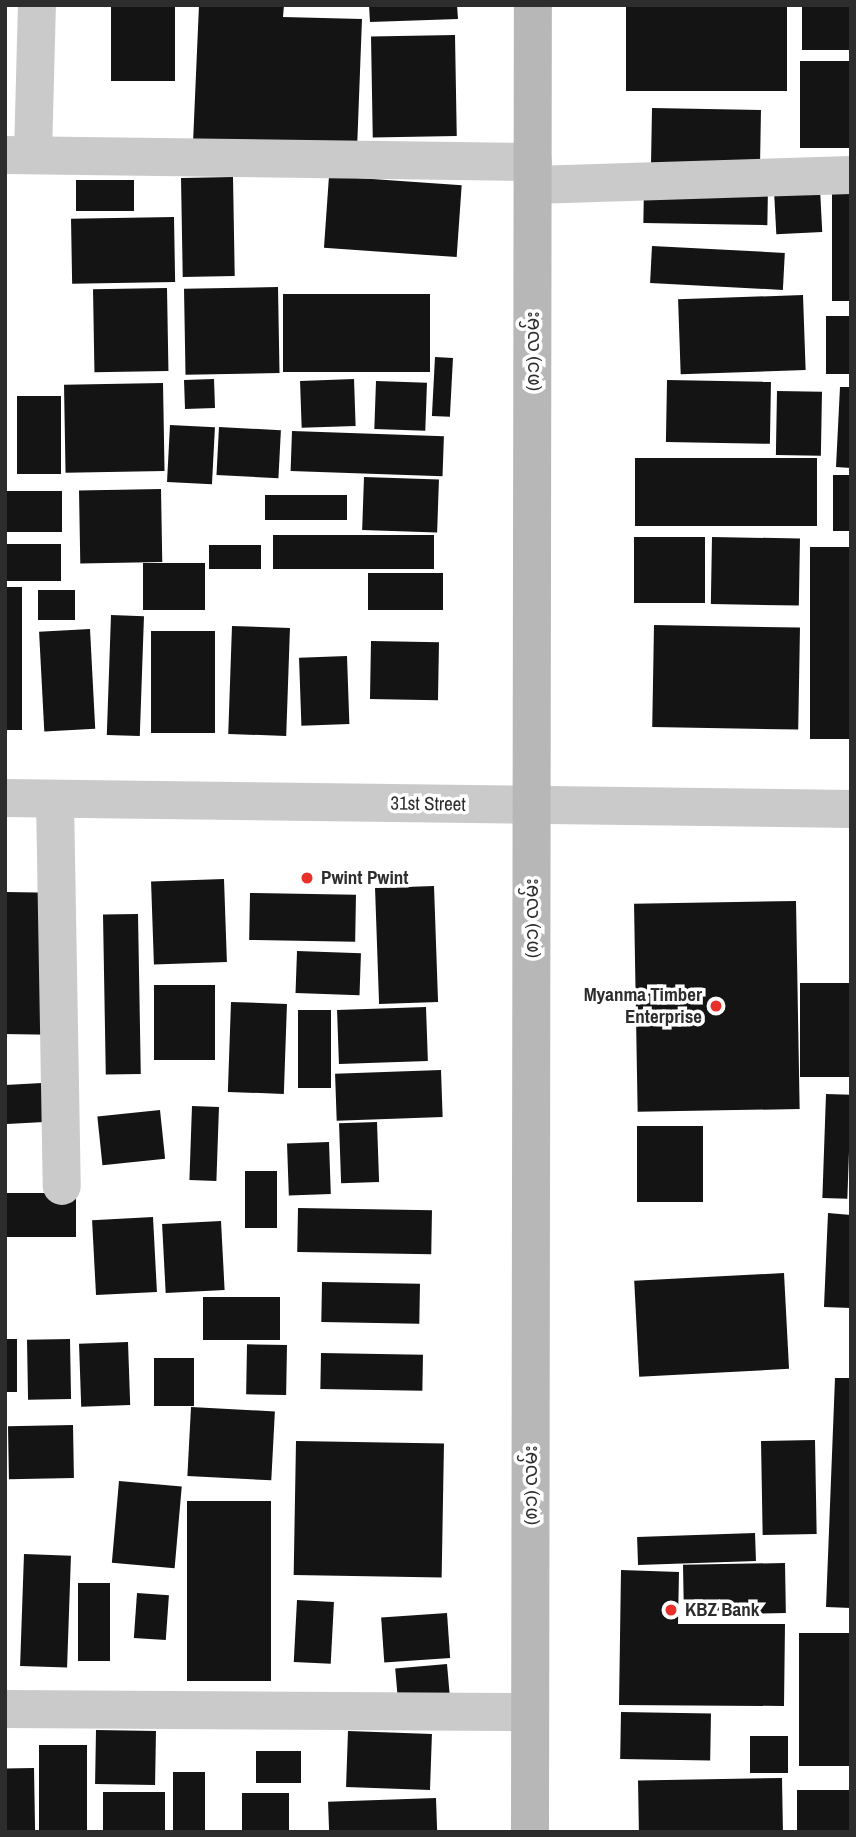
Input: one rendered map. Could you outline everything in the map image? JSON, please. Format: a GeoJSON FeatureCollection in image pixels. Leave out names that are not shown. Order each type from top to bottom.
{"type":"FeatureCollection","features":[{"type":"Feature","properties":{"kind":"street"},"geometry":{"type":"LineString","coordinates":[[37,5],[19,155],[533,174],[851,175]]}},
{"type":"Feature","properties":{"kind":"street","name":"(၈၁) လမ်း"},"geometry":{"type":"LineString","coordinates":[[530,1832],[533,5]]}},
{"type":"Feature","properties":{"kind":"street","name":"31st Street"},"geometry":{"type":"LineString","coordinates":[[5,799],[851,809]]}},
{"type":"Feature","properties":{"kind":"street"},"geometry":{"type":"LineString","coordinates":[[55,799],[62,1186]]}},
{"type":"Feature","properties":{"kind":"street"},"geometry":{"type":"LineString","coordinates":[[5,1709],[530,1712]]}},
{"type":"Feature","properties":{"kind":"building"},"geometry":{"type":"Polygon","coordinates":[[[111,5],[175,5],[175,81],[111,81],[111,5]]]}},
{"type":"Feature","properties":{"kind":"building"},"geometry":{"type":"Polygon","coordinates":[[[199,5],[284,5],[283,17],[362,19],[357,150],[193,143],[199,5]]]}},
{"type":"Feature","properties":{"kind":"building"},"geometry":{"type":"Polygon","coordinates":[[[369,5],[457,5],[458,19],[370,22],[369,5]]]}},
{"type":"Feature","properties":{"kind":"building"},"geometry":{"type":"Polygon","coordinates":[[[626,5],[787,5],[787,91],[626,91],[626,5]]]}},
{"type":"Feature","properties":{"kind":"building"},"geometry":{"type":"Polygon","coordinates":[[[802,5],[851,5],[851,50],[802,50],[802,5]]]}},
{"type":"Feature","properties":{"kind":"building"},"geometry":{"type":"Polygon","coordinates":[[[455,35],[457,136],[373,137],[371,36],[455,35]]]}},
{"type":"Feature","properties":{"kind":"building"},"geometry":{"type":"Polygon","coordinates":[[[800,61],[851,61],[851,148],[800,148],[800,61]]]}},
{"type":"Feature","properties":{"kind":"building"},"geometry":{"type":"Polygon","coordinates":[[[652,108],[761,110],[760,168],[651,166],[652,108]]]}},
{"type":"Feature","properties":{"kind":"building"},"geometry":{"type":"Polygon","coordinates":[[[329,176],[462,185],[457,257],[324,248],[329,176]]]}},
{"type":"Feature","properties":{"kind":"building"},"geometry":{"type":"Polygon","coordinates":[[[233,177],[235,276],[183,277],[181,178],[233,177]]]}},
{"type":"Feature","properties":{"kind":"building"},"geometry":{"type":"Polygon","coordinates":[[[76,180],[134,180],[134,211],[76,211],[76,180]]]}},
{"type":"Feature","properties":{"kind":"building"},"geometry":{"type":"Polygon","coordinates":[[[644,186],[768,188],[767,225],[643,223],[644,186]]]}},
{"type":"Feature","properties":{"kind":"building"},"geometry":{"type":"Polygon","coordinates":[[[820,189],[822,232],[776,234],[774,191],[820,189]]]}},
{"type":"Feature","properties":{"kind":"building"},"geometry":{"type":"Polygon","coordinates":[[[832,190],[851,190],[851,301],[832,301],[832,190]]]}},
{"type":"Feature","properties":{"kind":"building"},"geometry":{"type":"Polygon","coordinates":[[[174,217],[175,282],[72,284],[71,219],[174,217]]]}},
{"type":"Feature","properties":{"kind":"building"},"geometry":{"type":"Polygon","coordinates":[[[652,246],[785,253],[783,290],[650,283],[652,246]]]}},
{"type":"Feature","properties":{"kind":"building"},"geometry":{"type":"Polygon","coordinates":[[[278,287],[280,373],[186,375],[184,289],[278,287]]]}},
{"type":"Feature","properties":{"kind":"building"},"geometry":{"type":"Polygon","coordinates":[[[167,288],[168,371],[94,372],[93,289],[167,288]]]}},
{"type":"Feature","properties":{"kind":"building"},"geometry":{"type":"Polygon","coordinates":[[[283,294],[430,294],[430,372],[283,372],[283,294]]]}},
{"type":"Feature","properties":{"kind":"building"},"geometry":{"type":"Polygon","coordinates":[[[803,295],[806,370],[681,374],[678,299],[803,295]]]}},
{"type":"Feature","properties":{"kind":"building"},"geometry":{"type":"Polygon","coordinates":[[[826,316],[851,316],[851,374],[826,374],[826,316]]]}},
{"type":"Feature","properties":{"kind":"building"},"geometry":{"type":"Polygon","coordinates":[[[435,357],[453,358],[450,417],[432,416],[435,357]]]}},
{"type":"Feature","properties":{"kind":"building"},"geometry":{"type":"Polygon","coordinates":[[[214,379],[215,408],[185,409],[184,380],[214,379]]]}},
{"type":"Feature","properties":{"kind":"building"},"geometry":{"type":"Polygon","coordinates":[[[354,379],[356,426],[302,428],[300,381],[354,379]]]}},
{"type":"Feature","properties":{"kind":"building"},"geometry":{"type":"Polygon","coordinates":[[[667,380],[771,382],[770,444],[666,442],[667,380]]]}},
{"type":"Feature","properties":{"kind":"building"},"geometry":{"type":"Polygon","coordinates":[[[376,381],[427,383],[425,431],[374,429],[376,381]]]}},
{"type":"Feature","properties":{"kind":"building"},"geometry":{"type":"Polygon","coordinates":[[[163,383],[165,471],[66,473],[64,385],[163,383]]]}},
{"type":"Feature","properties":{"kind":"building"},"geometry":{"type":"Polygon","coordinates":[[[840,387],[851,387],[851,468],[836,467],[840,387]]]}},
{"type":"Feature","properties":{"kind":"building"},"geometry":{"type":"Polygon","coordinates":[[[777,391],[822,392],[821,456],[776,455],[777,391]]]}},
{"type":"Feature","properties":{"kind":"building"},"geometry":{"type":"Polygon","coordinates":[[[17,396],[61,396],[61,474],[17,474],[17,396]]]}},
{"type":"Feature","properties":{"kind":"building"},"geometry":{"type":"Polygon","coordinates":[[[170,425],[215,427],[212,484],[167,482],[170,425]]]}},
{"type":"Feature","properties":{"kind":"building"},"geometry":{"type":"Polygon","coordinates":[[[219,427],[281,430],[278,478],[216,475],[219,427]]]}},
{"type":"Feature","properties":{"kind":"building"},"geometry":{"type":"Polygon","coordinates":[[[292,431],[444,436],[443,476],[291,471],[292,431]]]}},
{"type":"Feature","properties":{"kind":"building"},"geometry":{"type":"Polygon","coordinates":[[[635,458],[817,458],[817,526],[635,526],[635,458]]]}},
{"type":"Feature","properties":{"kind":"building"},"geometry":{"type":"Polygon","coordinates":[[[833,475],[851,475],[851,531],[833,531],[833,475]]]}},
{"type":"Feature","properties":{"kind":"building"},"geometry":{"type":"Polygon","coordinates":[[[364,477],[439,480],[437,533],[362,530],[364,477]]]}},
{"type":"Feature","properties":{"kind":"building"},"geometry":{"type":"Polygon","coordinates":[[[161,489],[162,562],[80,563],[79,490],[161,489]]]}},
{"type":"Feature","properties":{"kind":"building"},"geometry":{"type":"Polygon","coordinates":[[[5,491],[62,491],[62,532],[5,532],[5,491]]]}},
{"type":"Feature","properties":{"kind":"building"},"geometry":{"type":"Polygon","coordinates":[[[265,495],[347,495],[347,520],[265,520],[265,495]]]}},
{"type":"Feature","properties":{"kind":"building"},"geometry":{"type":"Polygon","coordinates":[[[273,535],[434,535],[434,569],[273,569],[273,535]]]}},
{"type":"Feature","properties":{"kind":"building"},"geometry":{"type":"Polygon","coordinates":[[[634,537],[705,537],[705,603],[634,603],[634,537]]]}},
{"type":"Feature","properties":{"kind":"building"},"geometry":{"type":"Polygon","coordinates":[[[712,537],[800,539],[799,606],[711,604],[712,537]]]}},
{"type":"Feature","properties":{"kind":"building"},"geometry":{"type":"Polygon","coordinates":[[[5,544],[61,544],[61,581],[5,581],[5,544]]]}},
{"type":"Feature","properties":{"kind":"building"},"geometry":{"type":"Polygon","coordinates":[[[209,545],[261,545],[261,569],[209,569],[209,545]]]}},
{"type":"Feature","properties":{"kind":"building"},"geometry":{"type":"Polygon","coordinates":[[[810,547],[851,547],[851,739],[810,739],[810,547]]]}},
{"type":"Feature","properties":{"kind":"building"},"geometry":{"type":"Polygon","coordinates":[[[143,563],[205,563],[205,610],[143,610],[143,563]]]}},
{"type":"Feature","properties":{"kind":"building"},"geometry":{"type":"Polygon","coordinates":[[[368,573],[443,573],[443,610],[368,610],[368,573]]]}},
{"type":"Feature","properties":{"kind":"building"},"geometry":{"type":"Polygon","coordinates":[[[5,587],[22,587],[22,730],[5,730],[5,587]]]}},
{"type":"Feature","properties":{"kind":"building"},"geometry":{"type":"Polygon","coordinates":[[[38,590],[75,590],[75,620],[38,620],[38,590]]]}},
{"type":"Feature","properties":{"kind":"building"},"geometry":{"type":"Polygon","coordinates":[[[111,615],[144,616],[140,736],[107,735],[111,615]]]}},
{"type":"Feature","properties":{"kind":"building"},"geometry":{"type":"Polygon","coordinates":[[[654,625],[800,628],[798,730],[652,727],[654,625]]]}},
{"type":"Feature","properties":{"kind":"building"},"geometry":{"type":"Polygon","coordinates":[[[232,626],[290,628],[286,736],[228,734],[232,626]]]}},
{"type":"Feature","properties":{"kind":"building"},"geometry":{"type":"Polygon","coordinates":[[[90,629],[95,729],[44,732],[39,632],[90,629]]]}},
{"type":"Feature","properties":{"kind":"building"},"geometry":{"type":"Polygon","coordinates":[[[151,631],[215,631],[215,733],[151,733],[151,631]]]}},
{"type":"Feature","properties":{"kind":"building"},"geometry":{"type":"Polygon","coordinates":[[[371,641],[439,642],[438,700],[370,699],[371,641]]]}},
{"type":"Feature","properties":{"kind":"building"},"geometry":{"type":"Polygon","coordinates":[[[347,656],[349,724],[301,726],[299,658],[347,656]]]}},
{"type":"Feature","properties":{"kind":"building"},"geometry":{"type":"Polygon","coordinates":[[[224,879],[227,962],[154,964],[151,882],[224,879]]]}},
{"type":"Feature","properties":{"kind":"building"},"geometry":{"type":"Polygon","coordinates":[[[434,886],[438,1002],[379,1004],[375,888],[434,886]]]}},
{"type":"Feature","properties":{"kind":"building"},"geometry":{"type":"Polygon","coordinates":[[[5,892],[54,893],[52,1035],[5,1034],[5,892]]]}},
{"type":"Feature","properties":{"kind":"building"},"geometry":{"type":"Polygon","coordinates":[[[250,893],[356,895],[355,942],[249,940],[250,893]]]}},
{"type":"Feature","properties":{"kind":"building","name":"Myanma Timber Enterprise"},"geometry":{"type":"Polygon","coordinates":[[[796,901],[800,1109],[638,1112],[634,904],[796,901]]]}},
{"type":"Feature","properties":{"kind":"building"},"geometry":{"type":"Polygon","coordinates":[[[138,914],[141,1074],[106,1075],[103,915],[138,914]]]}},
{"type":"Feature","properties":{"kind":"building"},"geometry":{"type":"Polygon","coordinates":[[[297,951],[361,953],[359,995],[296,993],[297,951]]]}},
{"type":"Feature","properties":{"kind":"building"},"geometry":{"type":"Polygon","coordinates":[[[800,983],[851,983],[851,1077],[800,1077],[800,983]]]}},
{"type":"Feature","properties":{"kind":"building"},"geometry":{"type":"Polygon","coordinates":[[[154,985],[215,985],[215,1060],[154,1060],[154,985]]]}},
{"type":"Feature","properties":{"kind":"building"},"geometry":{"type":"Polygon","coordinates":[[[231,1002],[287,1004],[284,1094],[228,1092],[231,1002]]]}},
{"type":"Feature","properties":{"kind":"building"},"geometry":{"type":"Polygon","coordinates":[[[426,1007],[428,1061],[339,1064],[337,1010],[426,1007]]]}},
{"type":"Feature","properties":{"kind":"building"},"geometry":{"type":"Polygon","coordinates":[[[298,1010],[331,1010],[331,1088],[298,1088],[298,1010]]]}},
{"type":"Feature","properties":{"kind":"building"},"geometry":{"type":"Polygon","coordinates":[[[441,1070],[443,1117],[337,1121],[335,1074],[441,1070]]]}},
{"type":"Feature","properties":{"kind":"building"},"geometry":{"type":"Polygon","coordinates":[[[42,1083],[44,1122],[7,1124],[5,1085],[42,1083]]]}},
{"type":"Feature","properties":{"kind":"building"},"geometry":{"type":"Polygon","coordinates":[[[826,1094],[851,1095],[847,1199],[822,1198],[826,1094]]]}},
{"type":"Feature","properties":{"kind":"building"},"geometry":{"type":"Polygon","coordinates":[[[192,1106],[219,1107],[216,1181],[189,1180],[192,1106]]]}},
{"type":"Feature","properties":{"kind":"building"},"geometry":{"type":"Polygon","coordinates":[[[160,1110],[165,1159],[102,1165],[97,1117],[160,1110]]]}},
{"type":"Feature","properties":{"kind":"building"},"geometry":{"type":"Polygon","coordinates":[[[377,1122],[379,1182],[341,1183],[339,1123],[377,1122]]]}},
{"type":"Feature","properties":{"kind":"building"},"geometry":{"type":"Polygon","coordinates":[[[637,1126],[703,1126],[703,1202],[637,1202],[637,1126]]]}},
{"type":"Feature","properties":{"kind":"building"},"geometry":{"type":"Polygon","coordinates":[[[329,1142],[331,1194],[289,1195],[287,1143],[329,1142]]]}},
{"type":"Feature","properties":{"kind":"building"},"geometry":{"type":"Polygon","coordinates":[[[245,1171],[277,1171],[277,1228],[245,1228],[245,1171]]]}},
{"type":"Feature","properties":{"kind":"building"},"geometry":{"type":"Polygon","coordinates":[[[5,1193],[76,1193],[76,1237],[5,1237],[5,1193]]]}},
{"type":"Feature","properties":{"kind":"building"},"geometry":{"type":"Polygon","coordinates":[[[298,1208],[432,1210],[431,1254],[297,1252],[298,1208]]]}},
{"type":"Feature","properties":{"kind":"building"},"geometry":{"type":"Polygon","coordinates":[[[828,1213],[851,1215],[851,1308],[824,1307],[828,1213]]]}},
{"type":"Feature","properties":{"kind":"building"},"geometry":{"type":"Polygon","coordinates":[[[153,1217],[157,1292],[96,1295],[92,1220],[153,1217]]]}},
{"type":"Feature","properties":{"kind":"building"},"geometry":{"type":"Polygon","coordinates":[[[221,1221],[225,1290],[166,1293],[162,1224],[221,1221]]]}},
{"type":"Feature","properties":{"kind":"building"},"geometry":{"type":"Polygon","coordinates":[[[784,1273],[789,1369],[639,1377],[634,1281],[784,1273]]]}},
{"type":"Feature","properties":{"kind":"building"},"geometry":{"type":"Polygon","coordinates":[[[322,1282],[420,1284],[419,1324],[321,1322],[322,1282]]]}},
{"type":"Feature","properties":{"kind":"building"},"geometry":{"type":"Polygon","coordinates":[[[203,1297],[280,1297],[280,1340],[203,1340],[203,1297]]]}},
{"type":"Feature","properties":{"kind":"building"},"geometry":{"type":"Polygon","coordinates":[[[5,1339],[17,1339],[17,1392],[5,1392],[5,1339]]]}},
{"type":"Feature","properties":{"kind":"building"},"geometry":{"type":"Polygon","coordinates":[[[70,1339],[71,1399],[28,1400],[27,1340],[70,1339]]]}},
{"type":"Feature","properties":{"kind":"building"},"geometry":{"type":"Polygon","coordinates":[[[128,1342],[130,1405],[81,1407],[79,1344],[128,1342]]]}},
{"type":"Feature","properties":{"kind":"building"},"geometry":{"type":"Polygon","coordinates":[[[247,1344],[287,1345],[286,1395],[246,1394],[247,1344]]]}},
{"type":"Feature","properties":{"kind":"building"},"geometry":{"type":"Polygon","coordinates":[[[321,1353],[423,1355],[422,1391],[320,1389],[321,1353]]]}},
{"type":"Feature","properties":{"kind":"building"},"geometry":{"type":"Polygon","coordinates":[[[154,1358],[194,1358],[194,1406],[154,1406],[154,1358]]]}},
{"type":"Feature","properties":{"kind":"building"},"geometry":{"type":"Polygon","coordinates":[[[835,1378],[851,1378],[851,1608],[826,1607],[835,1378]]]}},
{"type":"Feature","properties":{"kind":"building"},"geometry":{"type":"Polygon","coordinates":[[[191,1407],[275,1411],[271,1480],[187,1476],[191,1407]]]}},
{"type":"Feature","properties":{"kind":"building"},"geometry":{"type":"Polygon","coordinates":[[[73,1425],[74,1478],[9,1479],[8,1426],[73,1425]]]}},
{"type":"Feature","properties":{"kind":"building"},"geometry":{"type":"Polygon","coordinates":[[[815,1440],[817,1534],[763,1535],[761,1441],[815,1440]]]}},
{"type":"Feature","properties":{"kind":"building"},"geometry":{"type":"Polygon","coordinates":[[[296,1441],[444,1444],[442,1578],[294,1575],[296,1441]]]}},
{"type":"Feature","properties":{"kind":"building"},"geometry":{"type":"Polygon","coordinates":[[[119,1481],[182,1486],[175,1568],[112,1563],[119,1481]]]}},
{"type":"Feature","properties":{"kind":"building"},"geometry":{"type":"Polygon","coordinates":[[[187,1501],[271,1501],[271,1681],[187,1681],[187,1501]]]}},
{"type":"Feature","properties":{"kind":"building"},"geometry":{"type":"Polygon","coordinates":[[[755,1533],[756,1561],[638,1565],[637,1537],[755,1533]]]}},
{"type":"Feature","properties":{"kind":"building"},"geometry":{"type":"Polygon","coordinates":[[[24,1554],[71,1556],[67,1668],[20,1666],[24,1554]]]}},
{"type":"Feature","properties":{"kind":"building"},"geometry":{"type":"Polygon","coordinates":[[[785,1563],[786,1613],[684,1615],[683,1565],[785,1563]]]}},
{"type":"Feature","properties":{"kind":"building"},"geometry":{"type":"Polygon","coordinates":[[[621,1570],[679,1572],[678,1624],[785,1624],[784,1706],[619,1705],[621,1570]]]}},
{"type":"Feature","properties":{"kind":"building"},"geometry":{"type":"Polygon","coordinates":[[[78,1583],[110,1583],[110,1661],[78,1661],[78,1583]]]}},
{"type":"Feature","properties":{"kind":"building"},"geometry":{"type":"Polygon","coordinates":[[[137,1593],[169,1595],[166,1640],[134,1638],[137,1593]]]}},
{"type":"Feature","properties":{"kind":"building"},"geometry":{"type":"Polygon","coordinates":[[[297,1600],[334,1602],[331,1664],[294,1662],[297,1600]]]}},
{"type":"Feature","properties":{"kind":"building"},"geometry":{"type":"Polygon","coordinates":[[[447,1613],[450,1658],[384,1662],[381,1618],[447,1613]]]}},
{"type":"Feature","properties":{"kind":"building"},"geometry":{"type":"Polygon","coordinates":[[[799,1633],[851,1633],[851,1766],[799,1766],[799,1633]]]}},
{"type":"Feature","properties":{"kind":"building"},"geometry":{"type":"Polygon","coordinates":[[[447,1664],[450,1699],[398,1703],[395,1669],[447,1664]]]}},
{"type":"Feature","properties":{"kind":"building"},"geometry":{"type":"Polygon","coordinates":[[[621,1712],[711,1714],[710,1761],[620,1759],[621,1712]]]}},
{"type":"Feature","properties":{"kind":"building"},"geometry":{"type":"Polygon","coordinates":[[[96,1730],[156,1731],[155,1785],[95,1784],[96,1730]]]}},
{"type":"Feature","properties":{"kind":"building"},"geometry":{"type":"Polygon","coordinates":[[[348,1731],[432,1734],[430,1790],[346,1787],[348,1731]]]}},
{"type":"Feature","properties":{"kind":"building"},"geometry":{"type":"Polygon","coordinates":[[[750,1736],[788,1736],[788,1773],[750,1773],[750,1736]]]}},
{"type":"Feature","properties":{"kind":"building"},"geometry":{"type":"Polygon","coordinates":[[[39,1745],[87,1745],[87,1832],[39,1832],[39,1745]]]}},
{"type":"Feature","properties":{"kind":"building"},"geometry":{"type":"Polygon","coordinates":[[[256,1751],[301,1751],[301,1783],[256,1783],[256,1751]]]}},
{"type":"Feature","properties":{"kind":"building"},"geometry":{"type":"Polygon","coordinates":[[[34,1768],[35,1832],[6,1832],[5,1769],[34,1768]]]}},
{"type":"Feature","properties":{"kind":"building"},"geometry":{"type":"Polygon","coordinates":[[[173,1772],[205,1772],[205,1832],[173,1832],[173,1772]]]}},
{"type":"Feature","properties":{"kind":"building"},"geometry":{"type":"Polygon","coordinates":[[[782,1778],[783,1832],[639,1832],[638,1781],[782,1778]]]}},
{"type":"Feature","properties":{"kind":"building"},"geometry":{"type":"Polygon","coordinates":[[[797,1790],[851,1790],[851,1832],[797,1832],[797,1790]]]}},
{"type":"Feature","properties":{"kind":"building"},"geometry":{"type":"Polygon","coordinates":[[[103,1792],[165,1792],[165,1832],[103,1832],[103,1792]]]}},
{"type":"Feature","properties":{"kind":"building"},"geometry":{"type":"Polygon","coordinates":[[[242,1793],[289,1793],[289,1832],[242,1832],[242,1793]]]}},
{"type":"Feature","properties":{"kind":"building"},"geometry":{"type":"Polygon","coordinates":[[[436,1798],[437,1832],[329,1832],[328,1802],[436,1798]]]}},
{"type":"Feature","properties":{"kind":"place","name":"Pwint Pwint"},"geometry":{"type":"Point","coordinates":[307,878]}},
{"type":"Feature","properties":{"kind":"place","name":"Myanma Timber Enterprise"},"geometry":{"type":"Point","coordinates":[716,1006]}},
{"type":"Feature","properties":{"kind":"place","name":"KBZ Bank"},"geometry":{"type":"Point","coordinates":[671,1610]}}]}
